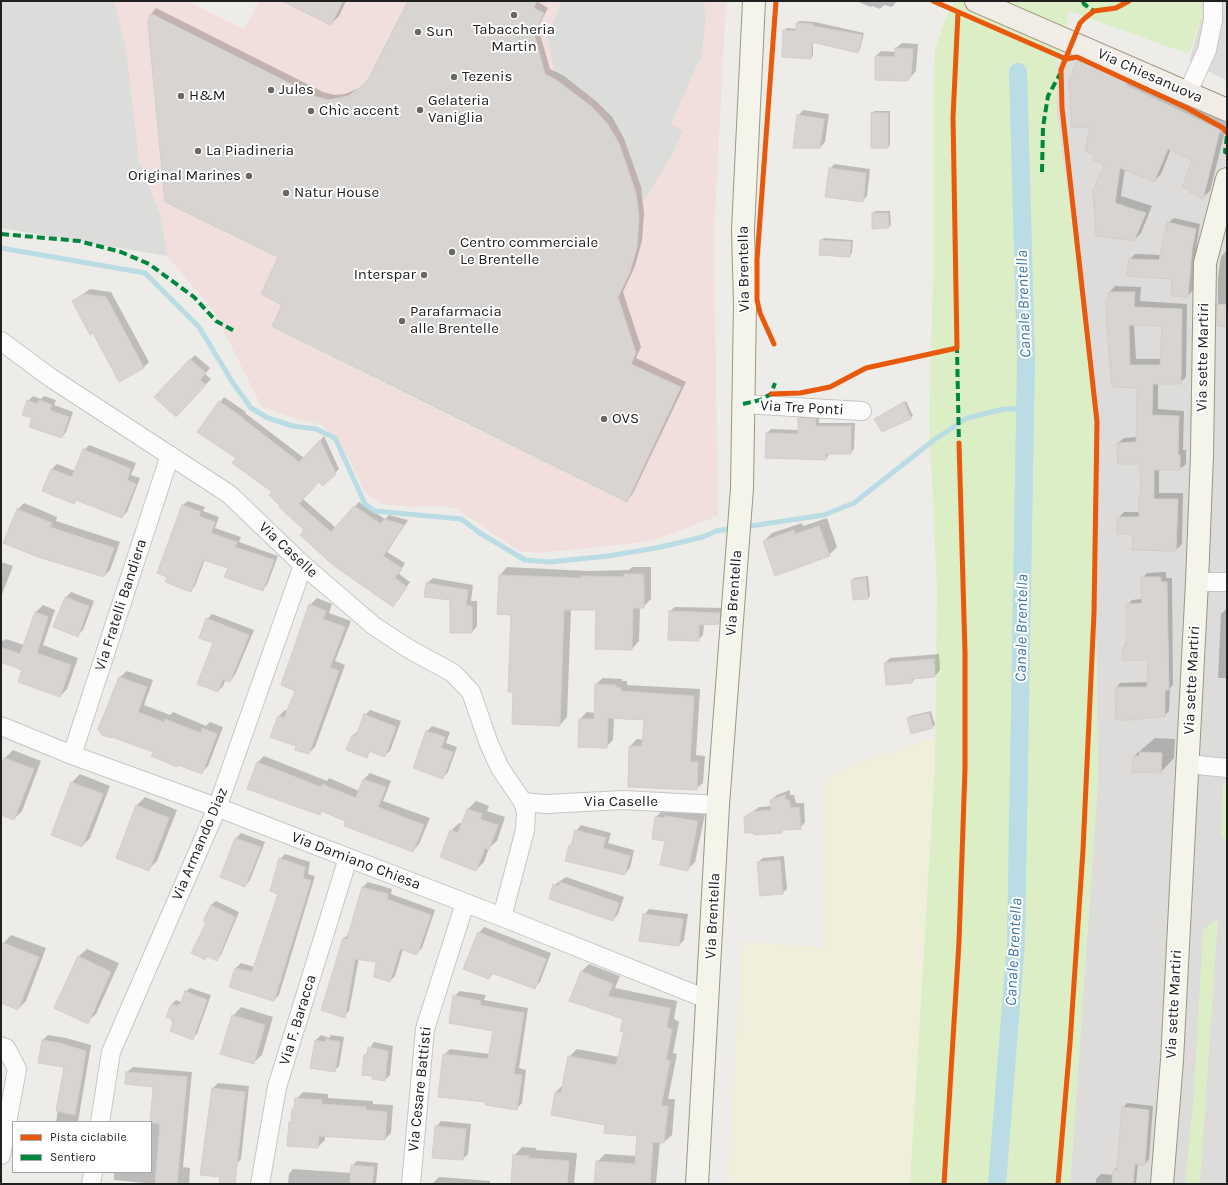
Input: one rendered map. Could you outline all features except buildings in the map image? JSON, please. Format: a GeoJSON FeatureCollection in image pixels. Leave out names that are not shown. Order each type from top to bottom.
{"type":"FeatureCollection","features":[{"type":"Feature","properties":{"kind":"main road","name":"Via Brentella"},"geometry":{"type":"LineString","coordinates":[[698,1184],[709,1000],[718,805],[742,488],[745,304],[743,230],[754,1]]}},
{"type":"Feature","properties":{"kind":"main road","name":"Via Chiesanuova"},"geometry":{"type":"LineString","coordinates":[[976,1],[1227,110]]}},
{"type":"Feature","properties":{"kind":"main road","name":"Via sette Martiri"},"geometry":{"type":"LineString","coordinates":[[1162,1184],[1172,1060],[1197,582],[1202,455],[1205,263],[1227,179]]}},
{"type":"Feature","properties":{"kind":"street"},"geometry":{"type":"LineString","coordinates":[[1188,92],[1207,50],[1213,20],[1213,1]]}},
{"type":"Feature","properties":{"kind":"street","name":"Via Caselle"},"geometry":{"type":"LineString","coordinates":[[1,340],[51,378],[229,494],[303,565],[374,626],[409,649],[453,673],[471,692],[489,744],[500,768],[524,802],[526,813],[526,830],[502,917]]}},
{"type":"Feature","properties":{"kind":"street","name":"Via Tre Ponti"},"geometry":{"type":"LineString","coordinates":[[743,404],[862,411]]}},
{"type":"Feature","properties":{"kind":"street","name":"Via Fratelli Bandiera"},"geometry":{"type":"LineString","coordinates":[[72,755],[170,455]]}},
{"type":"Feature","properties":{"kind":"street","name":"Via Armando Diaz"},"geometry":{"type":"LineString","coordinates":[[100,1121],[111,1052],[217,808],[303,565]]}},
{"type":"Feature","properties":{"kind":"street"},"geometry":{"type":"LineString","coordinates":[[1197,582],[1227,582]]}},
{"type":"Feature","properties":{"kind":"street","name":"Via Damiano Chiesa"},"geometry":{"type":"LineString","coordinates":[[1,726],[72,755],[217,808],[502,917],[709,1000]]}},
{"type":"Feature","properties":{"kind":"street"},"geometry":{"type":"LineString","coordinates":[[1188,764],[1227,768]]}},
{"type":"Feature","properties":{"kind":"street","name":"Via Caselle"},"geometry":{"type":"LineString","coordinates":[[524,802],[546,804],[623,800],[718,805]]}},
{"type":"Feature","properties":{"kind":"street","name":"Via F. Baracca"},"geometry":{"type":"LineString","coordinates":[[260,1184],[277,1087],[348,858]]}},
{"type":"Feature","properties":{"kind":"street","name":"Via Cesare Battisti"},"geometry":{"type":"LineString","coordinates":[[410,1184],[425,1029],[465,903]]}},
{"type":"Feature","properties":{"kind":"street"},"geometry":{"type":"LineString","coordinates":[[1,1046],[6,1048],[18,1069],[1,1155]]}},
{"type":"Feature","properties":{"kind":"street"},"geometry":{"type":"LineString","coordinates":[[91,1184],[93,1173]]}},
{"type":"Feature","properties":{"kind":"shaded area"},"geometry":{"type":"Polygon","coordinates":[[[1,1],[186,1],[244,29],[259,1],[726,1],[714,237],[718,516],[660,538],[635,543],[539,553],[519,551],[457,509],[441,506],[412,507],[381,504],[365,493],[349,459],[323,425],[294,418],[261,406],[213,310],[167,256],[96,242],[1,1]]]}},
{"type":"Feature","properties":{"kind":"shaded area"},"geometry":{"type":"Polygon","coordinates":[[[1,1],[114,1],[126,50],[139,161],[161,217],[167,256],[1,228],[1,1]]]}},
{"type":"Feature","properties":{"kind":"shaded area"},"geometry":{"type":"Polygon","coordinates":[[[562,1],[703,1],[706,14],[702,54],[671,124],[683,130],[672,155],[644,200],[624,135],[600,105],[570,81],[555,73],[547,36],[562,1]]]}},
{"type":"Feature","properties":{"kind":"shaded area"},"geometry":{"type":"Polygon","coordinates":[[[1201,1],[1227,1],[1227,81],[1189,61],[1202,17],[1201,1]]]}},
{"type":"Feature","properties":{"kind":"shaded area"},"geometry":{"type":"Polygon","coordinates":[[[1062,57],[1077,60],[1227,137],[1227,1184],[1070,1184],[1098,778],[1093,409],[1072,224],[1057,116],[1057,66],[1062,57]]]}},
{"type":"Feature","properties":{"kind":"green space"},"geometry":{"type":"Polygon","coordinates":[[[954,1],[1202,1],[1203,14],[1189,54],[1069,11],[1057,66],[1057,116],[1072,224],[1093,409],[1098,778],[1070,1184],[910,1184],[935,767],[937,590],[929,417],[933,278],[933,98],[935,50],[944,23],[954,1]]]}},
{"type":"Feature","properties":{"kind":"green space"},"geometry":{"type":"Polygon","coordinates":[[[936,737],[910,1184],[728,1184],[742,942],[825,947],[825,778],[857,763],[936,737]]]}},
{"type":"Feature","properties":{"kind":"green space"},"geometry":{"type":"Polygon","coordinates":[[[1223,783],[1227,784],[1227,839],[1221,838],[1223,783]]]}},
{"type":"Feature","properties":{"kind":"green space"},"geometry":{"type":"Polygon","coordinates":[[[1218,918],[1200,1184],[1185,1184],[1194,1093],[1203,930],[1218,918]]]}},
{"type":"Feature","properties":{"kind":"waterway","name":"Canale Brentella"},"geometry":{"type":"LineString","coordinates":[[997,1184],[1016,941],[1026,359],[1018,72]]}},
{"type":"Feature","properties":{"kind":"waterway"},"geometry":{"type":"LineString","coordinates":[[1,248],[145,273],[199,327],[233,383],[251,408],[268,418],[293,426],[316,429],[335,438],[365,504],[375,511],[461,519],[480,533],[525,560],[549,562],[608,556],[656,548],[703,537],[716,531],[734,528]]}},
{"type":"Feature","properties":{"kind":"waterway"},"geometry":{"type":"LineString","coordinates":[[744,527],[824,515],[854,503],[934,440],[967,418],[1004,409],[1025,409]]}},
{"type":"Feature","properties":{"kind":"marked path"},"geometry":{"type":"LineString","coordinates":[[1083,1],[1084,4],[1094,11]]}},
{"type":"Feature","properties":{"kind":"marked path"},"geometry":{"type":"LineString","coordinates":[[1042,172],[1043,127],[1048,96],[1060,74]]}},
{"type":"Feature","properties":{"kind":"marked path"},"geometry":{"type":"LineString","coordinates":[[1227,136],[1225,152],[1227,153]]}},
{"type":"Feature","properties":{"kind":"marked path"},"geometry":{"type":"LineString","coordinates":[[1,234],[79,241],[121,252],[149,264],[194,297],[216,321],[236,332]]}},
{"type":"Feature","properties":{"kind":"marked path"},"geometry":{"type":"LineString","coordinates":[[954,348],[957,348],[959,447]]}},
{"type":"Feature","properties":{"kind":"marked path"},"geometry":{"type":"LineString","coordinates":[[743,404],[760,400],[771,394],[775,383]]}},
{"type":"Feature","properties":{"kind":"cycle path"},"geometry":{"type":"LineString","coordinates":[[774,344],[760,313],[757,300],[757,260],[776,1]]}},
{"type":"Feature","properties":{"kind":"cycle path"},"geometry":{"type":"LineString","coordinates":[[933,1],[1066,59],[1077,57],[1187,108],[1223,128],[1227,133]]}},
{"type":"Feature","properties":{"kind":"cycle path"},"geometry":{"type":"LineString","coordinates":[[1058,1184],[1070,1043],[1083,850],[1094,613],[1097,422],[1062,108],[1061,70],[1080,23],[1094,11],[1116,8],[1129,1]]}},
{"type":"Feature","properties":{"kind":"cycle path"},"geometry":{"type":"LineString","coordinates":[[771,394],[800,393],[830,387],[866,368],[957,348],[953,117],[958,13]]}},
{"type":"Feature","properties":{"kind":"cycle path"},"geometry":{"type":"LineString","coordinates":[[944,1184],[959,942],[965,769],[965,653],[959,443]]}},
{"type":"Feature","properties":{"kind":"place","name":"Tabaccheria Martin"},"geometry":{"type":"Point","coordinates":[514,15]}},
{"type":"Feature","properties":{"kind":"place","name":"Sun"},"geometry":{"type":"Point","coordinates":[418,32]}},
{"type":"Feature","properties":{"kind":"place","name":"Tezenis"},"geometry":{"type":"Point","coordinates":[454,77]}},
{"type":"Feature","properties":{"kind":"place","name":"Jules"},"geometry":{"type":"Point","coordinates":[271,90]}},
{"type":"Feature","properties":{"kind":"place","name":"H&M"},"geometry":{"type":"Point","coordinates":[181,96]}},
{"type":"Feature","properties":{"kind":"place","name":"Gelateria Vaniglia"},"geometry":{"type":"Point","coordinates":[420,110]}},
{"type":"Feature","properties":{"kind":"place","name":"Chìc accent"},"geometry":{"type":"Point","coordinates":[311,111]}},
{"type":"Feature","properties":{"kind":"place","name":"La Piadineria"},"geometry":{"type":"Point","coordinates":[198,151]}},
{"type":"Feature","properties":{"kind":"place","name":"Original Marines"},"geometry":{"type":"Point","coordinates":[249,176]}},
{"type":"Feature","properties":{"kind":"place","name":"Natur House"},"geometry":{"type":"Point","coordinates":[286,193]}},
{"type":"Feature","properties":{"kind":"place","name":"Centro commerciale Le Brentelle"},"geometry":{"type":"Point","coordinates":[452,252]}},
{"type":"Feature","properties":{"kind":"place","name":"Interspar"},"geometry":{"type":"Point","coordinates":[424,275]}},
{"type":"Feature","properties":{"kind":"place","name":"Parafarmacia alle Brentelle"},"geometry":{"type":"Point","coordinates":[402,321]}},
{"type":"Feature","properties":{"kind":"place","name":"OVS"},"geometry":{"type":"Point","coordinates":[604,419]}}]}
